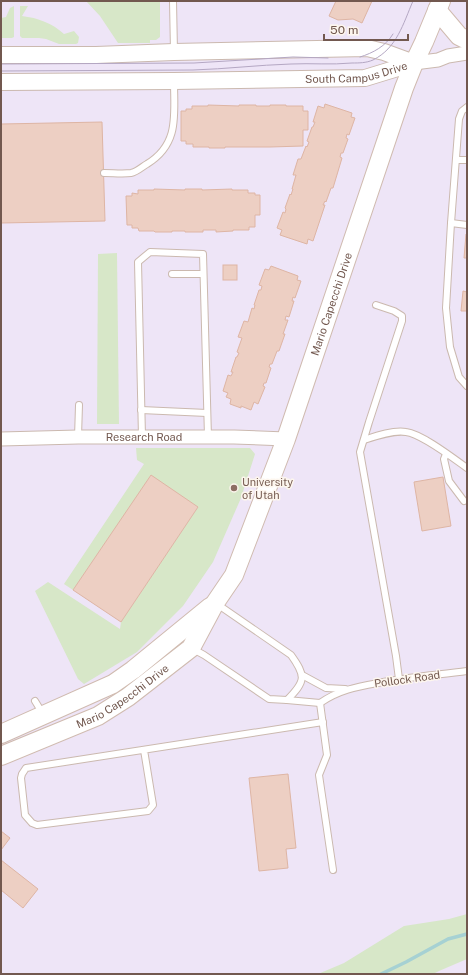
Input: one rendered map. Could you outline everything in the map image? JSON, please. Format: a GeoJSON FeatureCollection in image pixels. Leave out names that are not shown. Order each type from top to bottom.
{"type":"FeatureCollection","features":[{"type":"Feature","properties":{"kind":"main road"},"geometry":{"type":"LineString","coordinates":[[439,6],[459,36],[467,40]]}},
{"type":"Feature","properties":{"kind":"main road","name":"Mario Capecchi Drive"},"geometry":{"type":"LineString","coordinates":[[1,756],[98,716],[128,697],[191,648],[215,603],[234,574],[286,439],[402,96],[414,63],[439,6]]}},
{"type":"Feature","properties":{"kind":"main road","name":"Mario Capecchi Drive"},"geometry":{"type":"LineString","coordinates":[[1,734],[40,709],[113,684],[133,670],[215,603]]}},
{"type":"Feature","properties":{"kind":"street","name":"South Campus Drive"},"geometry":{"type":"LineString","coordinates":[[1,55],[96,55],[367,48],[384,52],[414,63]]}},
{"type":"Feature","properties":{"kind":"street"},"geometry":{"type":"LineString","coordinates":[[414,63],[438,60],[448,56],[467,53]]}},
{"type":"Feature","properties":{"kind":"street","name":"South Campus Drive"},"geometry":{"type":"LineString","coordinates":[[1,82],[365,78],[414,63]]}},
{"type":"Feature","properties":{"kind":"street","name":"Research Road"},"geometry":{"type":"LineString","coordinates":[[1,439],[78,437],[244,437],[286,439]]}},
{"type":"Feature","properties":{"kind":"lane"},"geometry":{"type":"LineString","coordinates":[[173,1],[174,52]]}},
{"type":"Feature","properties":{"kind":"lane"},"geometry":{"type":"LineString","coordinates":[[104,173],[133,172],[150,162],[163,151],[171,137],[174,122],[174,81]]}},
{"type":"Feature","properties":{"kind":"lane"},"geometry":{"type":"LineString","coordinates":[[467,107],[462,111],[459,119],[446,308],[450,347],[459,377],[467,386]]}},
{"type":"Feature","properties":{"kind":"lane"},"geometry":{"type":"LineString","coordinates":[[456,160],[467,160]]}},
{"type":"Feature","properties":{"kind":"lane"},"geometry":{"type":"LineString","coordinates":[[451,223],[467,225]]}},
{"type":"Feature","properties":{"kind":"lane"},"geometry":{"type":"LineString","coordinates":[[142,437],[138,262],[150,252],[203,254],[208,437]]}},
{"type":"Feature","properties":{"kind":"lane"},"geometry":{"type":"LineString","coordinates":[[172,274],[203,274]]}},
{"type":"Feature","properties":{"kind":"lane"},"geometry":{"type":"LineString","coordinates":[[376,305],[398,313],[402,316],[402,321],[360,452],[399,679]]}},
{"type":"Feature","properties":{"kind":"lane"},"geometry":{"type":"LineString","coordinates":[[78,437],[79,406]]}},
{"type":"Feature","properties":{"kind":"lane"},"geometry":{"type":"LineString","coordinates":[[141,410],[207,412]]}},
{"type":"Feature","properties":{"kind":"lane"},"geometry":{"type":"LineString","coordinates":[[364,440],[378,435],[405,432],[419,437],[467,468]]}},
{"type":"Feature","properties":{"kind":"lane"},"geometry":{"type":"LineString","coordinates":[[446,454],[444,459],[449,481],[464,501]]}},
{"type":"Feature","properties":{"kind":"lane"},"geometry":{"type":"LineString","coordinates":[[215,603],[291,655],[299,665],[302,675],[301,681],[296,691],[287,700]]}},
{"type":"Feature","properties":{"kind":"lane"},"geometry":{"type":"LineString","coordinates":[[191,648],[204,655],[269,699],[320,703],[328,697],[347,689]]}},
{"type":"Feature","properties":{"kind":"lane","name":"Pollock Road"},"geometry":{"type":"LineString","coordinates":[[347,689],[399,679],[467,671]]}},
{"type":"Feature","properties":{"kind":"lane"},"geometry":{"type":"LineString","coordinates":[[302,675],[326,688],[347,689]]}},
{"type":"Feature","properties":{"kind":"lane"},"geometry":{"type":"LineString","coordinates":[[320,703],[328,755],[319,775],[333,870]]}},
{"type":"Feature","properties":{"kind":"lane"},"geometry":{"type":"LineString","coordinates":[[144,750],[153,805],[148,811],[37,825],[32,823],[25,815],[21,778],[26,768],[323,722]]}},
{"type":"Feature","properties":{"kind":"shaded area","name":"University of Utah"},"geometry":{"type":"Polygon","coordinates":[[[1,1],[467,1],[467,974],[1,974],[1,1]]]}},
{"type":"Feature","properties":{"kind":"green space"},"geometry":{"type":"Polygon","coordinates":[[[86,1],[160,1],[160,37],[156,40],[150,40],[150,43],[118,43],[100,16],[86,1]]]}},
{"type":"Feature","properties":{"kind":"green space"},"geometry":{"type":"Polygon","coordinates":[[[14,6],[14,37],[1,38],[1,18],[6,17],[10,8],[14,6]]]}},
{"type":"Feature","properties":{"kind":"green space"},"geometry":{"type":"Polygon","coordinates":[[[20,6],[28,6],[22,16],[34,18],[44,22],[55,27],[64,34],[74,31],[79,37],[78,43],[59,44],[46,39],[22,38],[20,36],[20,6]]]}},
{"type":"Feature","properties":{"kind":"green space"},"geometry":{"type":"Polygon","coordinates":[[[117,253],[119,424],[97,424],[98,254],[117,253]]]}},
{"type":"Feature","properties":{"kind":"green space"},"geometry":{"type":"Polygon","coordinates":[[[136,448],[250,448],[255,454],[241,498],[213,562],[183,606],[137,652],[84,684],[78,679],[35,591],[48,582],[120,629],[121,622],[198,507],[151,476],[73,590],[64,584],[144,464],[137,460],[136,448]]]}},
{"type":"Feature","properties":{"kind":"green space"},"geometry":{"type":"Polygon","coordinates":[[[467,914],[467,959],[433,974],[318,974],[344,963],[404,926],[449,919],[467,914]]]}},
{"type":"Feature","properties":{"kind":"building"},"geometry":{"type":"Polygon","coordinates":[[[336,1],[372,1],[362,23],[353,19],[338,20],[329,16],[336,1]]]}},
{"type":"Feature","properties":{"kind":"building"},"geometry":{"type":"Polygon","coordinates":[[[325,104],[352,113],[351,117],[355,118],[349,135],[347,134],[346,138],[348,139],[343,153],[341,153],[340,157],[342,158],[333,188],[331,188],[326,202],[325,201],[323,205],[325,205],[313,241],[308,239],[307,244],[280,235],[282,230],[277,228],[283,212],[285,213],[285,208],[293,189],[296,175],[293,175],[298,159],[301,159],[309,142],[307,141],[315,122],[313,122],[318,106],[324,108],[325,104]]]}},
{"type":"Feature","properties":{"kind":"building"},"geometry":{"type":"Polygon","coordinates":[[[192,106],[303,106],[303,111],[308,111],[308,130],[303,130],[303,146],[209,148],[193,147],[193,144],[186,144],[186,141],[181,141],[181,111],[192,109],[192,106]]]}},
{"type":"Feature","properties":{"kind":"building"},"geometry":{"type":"Polygon","coordinates":[[[102,122],[105,221],[1,223],[1,124],[102,122]]]}},
{"type":"Feature","properties":{"kind":"building"},"geometry":{"type":"Polygon","coordinates":[[[138,190],[248,190],[248,193],[260,195],[260,215],[255,215],[255,227],[249,227],[249,230],[216,232],[216,230],[203,230],[203,232],[155,232],[139,231],[138,228],[132,228],[132,225],[127,225],[126,196],[132,196],[132,193],[138,194],[138,190]]]}},
{"type":"Feature","properties":{"kind":"building"},"geometry":{"type":"Polygon","coordinates":[[[466,234],[467,258],[464,258],[466,234]]]}},
{"type":"Feature","properties":{"kind":"building"},"geometry":{"type":"Polygon","coordinates":[[[223,265],[237,265],[237,280],[223,280],[223,265]]]}},
{"type":"Feature","properties":{"kind":"building"},"geometry":{"type":"Polygon","coordinates":[[[271,266],[298,276],[297,280],[301,281],[295,298],[293,297],[292,301],[294,301],[289,317],[286,316],[285,320],[288,320],[279,351],[277,351],[272,364],[270,364],[269,367],[271,368],[266,383],[264,383],[263,386],[265,387],[258,404],[254,402],[251,410],[230,404],[231,399],[226,397],[228,393],[223,391],[228,375],[231,376],[233,372],[231,372],[236,357],[239,353],[237,352],[242,338],[238,337],[244,321],[248,322],[252,308],[254,309],[259,290],[261,290],[262,286],[259,285],[265,269],[269,270],[271,266]]]}},
{"type":"Feature","properties":{"kind":"building"},"geometry":{"type":"Polygon","coordinates":[[[463,291],[467,292],[467,311],[461,311],[463,291]]]}},
{"type":"Feature","properties":{"kind":"building"},"geometry":{"type":"Polygon","coordinates":[[[151,475],[198,507],[121,622],[73,590],[151,475]]]}},
{"type":"Feature","properties":{"kind":"building"},"geometry":{"type":"Polygon","coordinates":[[[443,477],[451,526],[422,531],[414,482],[443,477]]]}},
{"type":"Feature","properties":{"kind":"building"},"geometry":{"type":"Polygon","coordinates":[[[288,774],[296,848],[286,849],[288,868],[259,871],[249,778],[288,774]]]}},
{"type":"Feature","properties":{"kind":"building"},"geometry":{"type":"Polygon","coordinates":[[[1,831],[10,838],[1,850],[1,831]]]}},
{"type":"Feature","properties":{"kind":"building"},"geometry":{"type":"Polygon","coordinates":[[[1,860],[38,889],[23,908],[1,890],[1,860]]]}},
{"type":"Feature","properties":{"kind":"waterway"},"geometry":{"type":"LineString","coordinates":[[381,974],[448,939],[467,934]]}},
{"type":"Feature","properties":{"kind":"tram line"},"geometry":{"type":"LineString","coordinates":[[1,71],[193,70],[365,62],[373,60],[381,55],[394,42],[413,1]]}},
{"type":"Feature","properties":{"kind":"tram line"},"geometry":{"type":"LineString","coordinates":[[360,57],[379,48],[387,42],[393,34]]}},
{"type":"Feature","properties":{"kind":"tram line"},"geometry":{"type":"LineString","coordinates":[[1,64],[194,63],[293,57],[328,58]]}},
{"type":"Feature","properties":{"kind":"place","name":"University of Utah"},"geometry":{"type":"Point","coordinates":[234,488]}}]}
